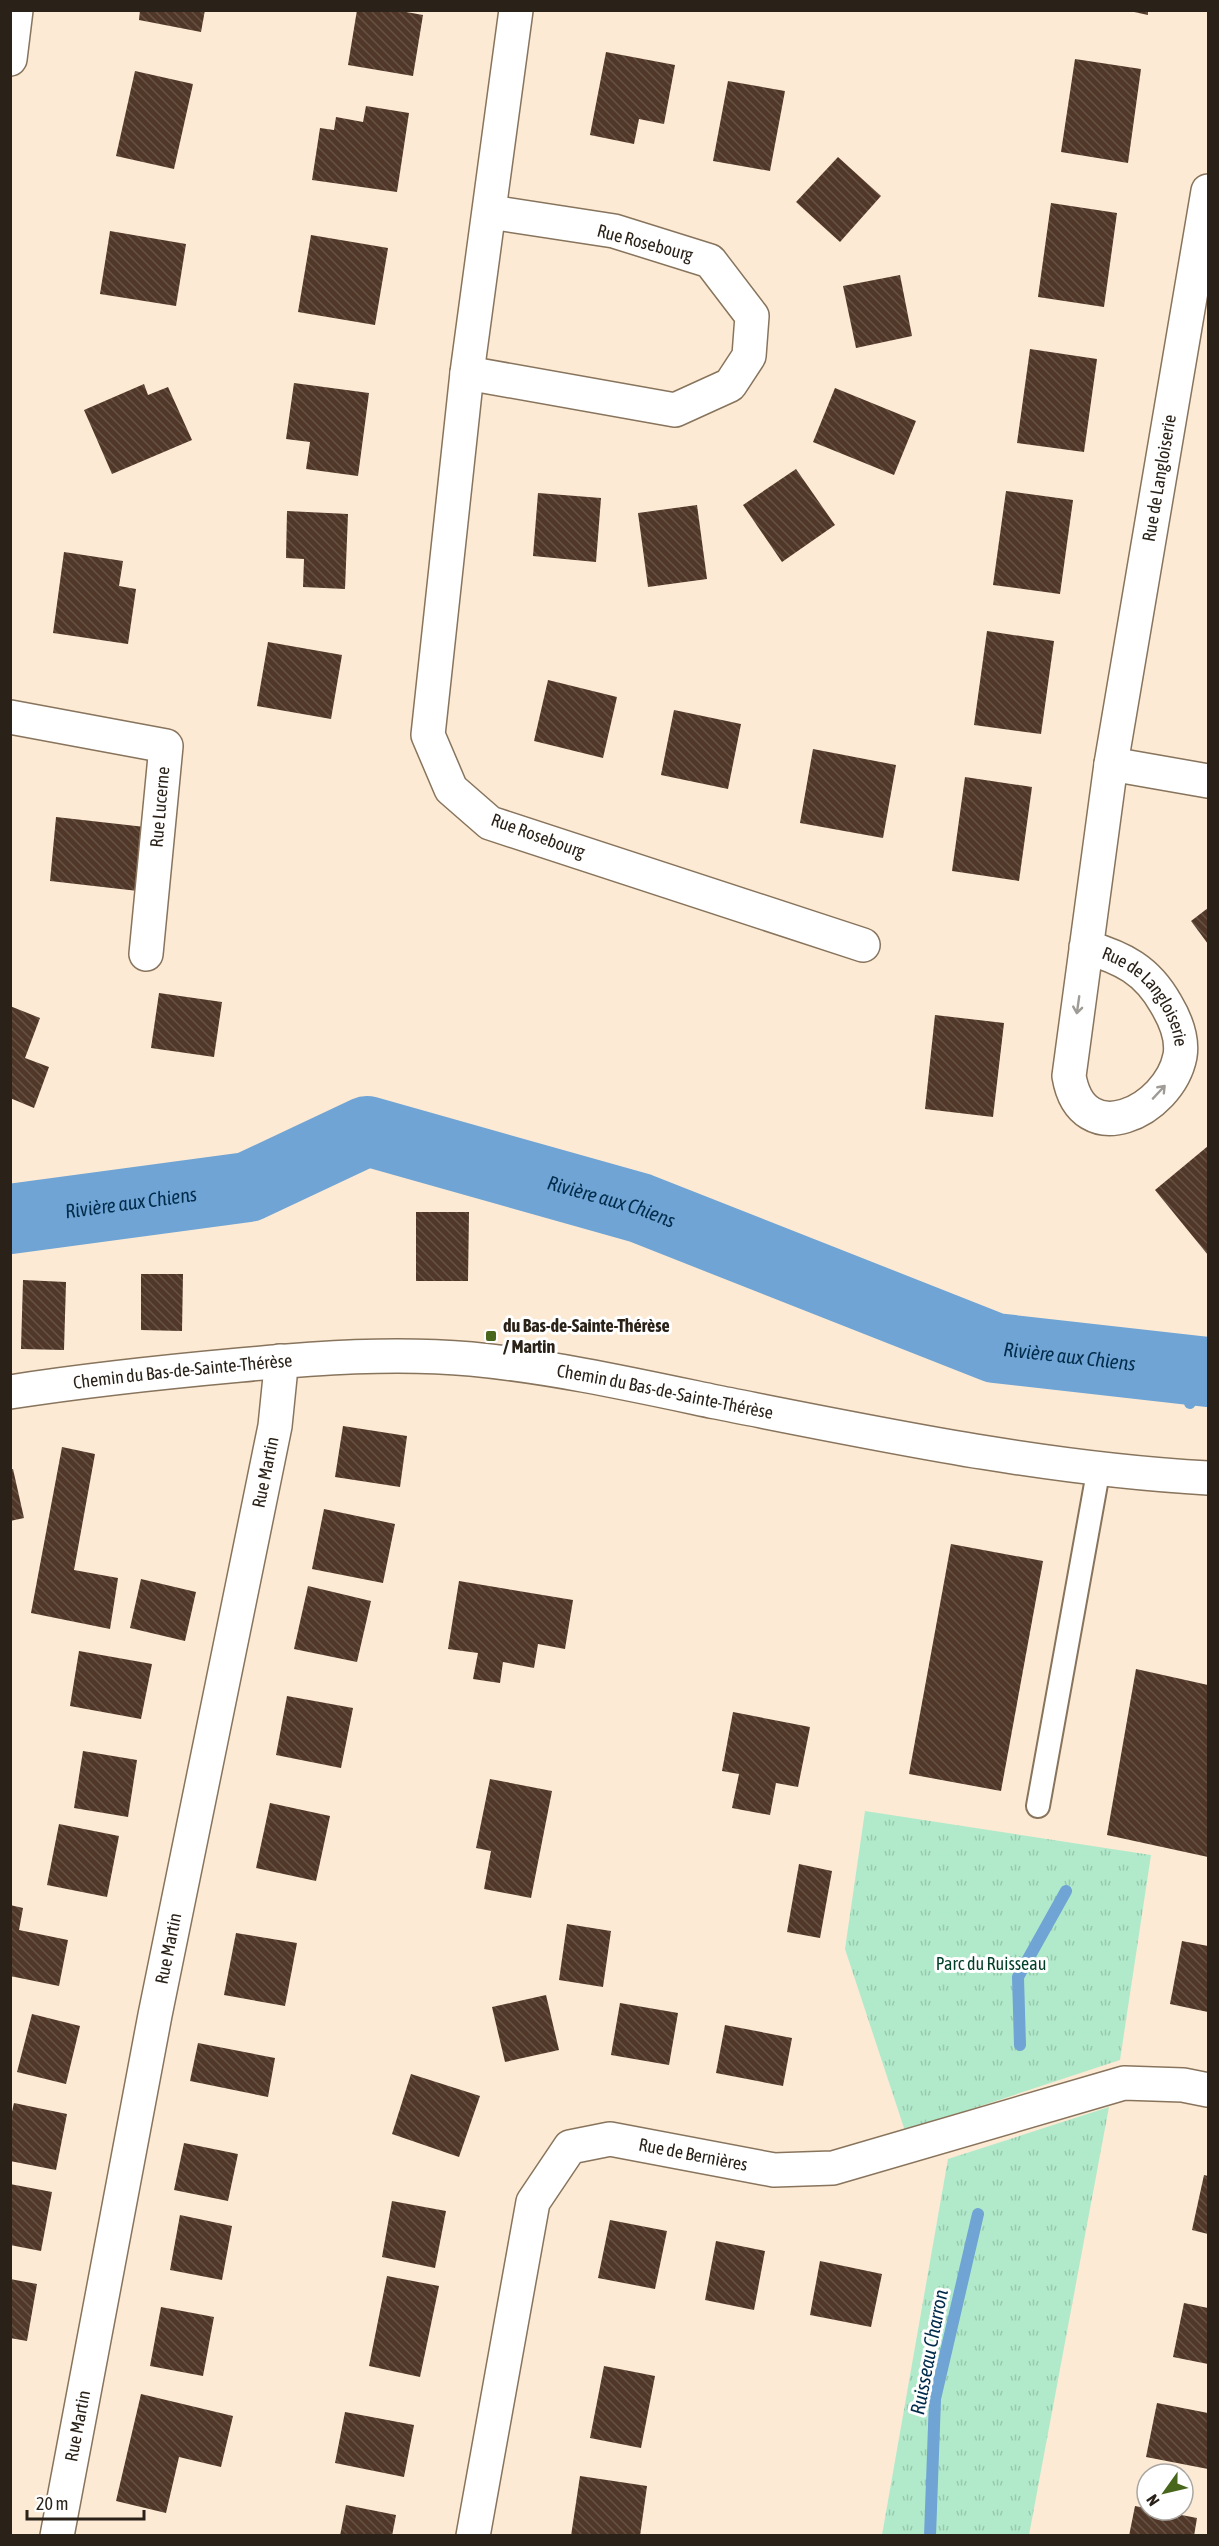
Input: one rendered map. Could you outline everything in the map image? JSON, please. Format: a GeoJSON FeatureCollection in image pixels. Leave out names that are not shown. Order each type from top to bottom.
{"type":"FeatureCollection","features":[{"type":"Feature","properties":{"kind":"street"},"geometry":{"type":"LineString","coordinates":[[10,59],[16,10]]}},
{"type":"Feature","properties":{"kind":"street","name":"Rue Rosebourg"},"geometry":{"type":"LineString","coordinates":[[516,10],[467,373],[428,735],[451,789],[490,823],[863,945]]}},
{"type":"Feature","properties":{"kind":"street","name":"Rue de Langloiserie"},"geometry":{"type":"LineString","coordinates":[[1086,947],[1126,961],[1146,977],[1161,995],[1174,1017],[1180,1038],[1180,1057],[1160,1093],[1137,1111],[1119,1118],[1106,1119],[1093,1115],[1081,1107],[1072,1091],[1069,1076],[1086,947],[1112,764],[1209,191]]}},
{"type":"Feature","properties":{"kind":"street","name":"Rue Rosebourg"},"geometry":{"type":"LineString","coordinates":[[467,373],[675,410],[730,385],[749,356],[752,316],[710,261],[614,231],[490,212]]}},
{"type":"Feature","properties":{"kind":"street","name":"Rue Lucerne"},"geometry":{"type":"LineString","coordinates":[[10,717],[165,746],[146,954]]}},
{"type":"Feature","properties":{"kind":"street"},"geometry":{"type":"LineString","coordinates":[[1112,764],[1209,781]]}},
{"type":"Feature","properties":{"kind":"street","name":"Chemin du Bas-de-Sainte-Thérèse"},"geometry":{"type":"LineString","coordinates":[[10,1392],[132,1376],[280,1361],[394,1356],[503,1363],[575,1373],[949,1445],[1150,1475],[1209,1478]]}},
{"type":"Feature","properties":{"kind":"street","name":"Rue Martin"},"geometry":{"type":"LineString","coordinates":[[57,2535],[155,2015],[275,1426],[280,1361]]}},
{"type":"Feature","properties":{"kind":"street","name":"Rue de Bernières"},"geometry":{"type":"LineString","coordinates":[[473,2535],[533,2202],[570,2147],[610,2139],[774,2170],[833,2168],[1124,2083],[1183,2085],[1209,2090]]}},
{"type":"Feature","properties":{"kind":"lane"},"geometry":{"type":"LineString","coordinates":[[1038,1806],[1099,1467]]}},
{"type":"Feature","properties":{"kind":"green space","name":"Parc du Ruisseau"},"geometry":{"type":"Polygon","coordinates":[[[865,1811],[1151,1855],[1120,2060],[905,2131],[845,1949],[865,1811]]]}},
{"type":"Feature","properties":{"kind":"green space"},"geometry":{"type":"Polygon","coordinates":[[[1109,2107],[1029,2535],[882,2535],[948,2159],[1109,2107]]]}},
{"type":"Feature","properties":{"kind":"building"},"geometry":{"type":"Polygon","coordinates":[[[140,10],[205,10],[201,32],[139,20],[140,10]]]}},
{"type":"Feature","properties":{"kind":"building"},"geometry":{"type":"Polygon","coordinates":[[[357,10],[395,10],[423,15],[413,76],[348,65],[357,10]]]}},
{"type":"Feature","properties":{"kind":"building"},"geometry":{"type":"Polygon","coordinates":[[[1125,10],[1148,10],[1148,15],[1125,10]]]}},
{"type":"Feature","properties":{"kind":"building"},"geometry":{"type":"Polygon","coordinates":[[[606,52],[675,65],[664,124],[639,119],[634,144],[590,135],[606,52]]]}},
{"type":"Feature","properties":{"kind":"building"},"geometry":{"type":"Polygon","coordinates":[[[1075,59],[1141,69],[1128,163],[1061,152],[1075,59]]]}},
{"type":"Feature","properties":{"kind":"building"},"geometry":{"type":"Polygon","coordinates":[[[135,71],[193,84],[174,169],[116,156],[135,71]]]}},
{"type":"Feature","properties":{"kind":"building"},"geometry":{"type":"Polygon","coordinates":[[[728,81],[785,91],[770,171],[713,161],[728,81]]]}},
{"type":"Feature","properties":{"kind":"building"},"geometry":{"type":"Polygon","coordinates":[[[366,106],[409,113],[397,192],[312,180],[320,128],[334,130],[336,117],[363,122],[366,106]]]}},
{"type":"Feature","properties":{"kind":"building"},"geometry":{"type":"Polygon","coordinates":[[[838,157],[881,196],[840,242],[796,202],[838,157]]]}},
{"type":"Feature","properties":{"kind":"building"},"geometry":{"type":"Polygon","coordinates":[[[1051,203],[1117,213],[1104,307],[1038,297],[1051,203]]]}},
{"type":"Feature","properties":{"kind":"building"},"geometry":{"type":"Polygon","coordinates":[[[110,231],[186,244],[176,306],[100,294],[110,231]]]}},
{"type":"Feature","properties":{"kind":"building"},"geometry":{"type":"Polygon","coordinates":[[[311,235],[388,248],[375,325],[298,312],[311,235]]]}},
{"type":"Feature","properties":{"kind":"building"},"geometry":{"type":"Polygon","coordinates":[[[900,275],[912,336],[856,348],[843,286],[900,275]]]}},
{"type":"Feature","properties":{"kind":"building"},"geometry":{"type":"Polygon","coordinates":[[[1030,349],[1097,359],[1084,452],[1017,443],[1030,349]]]}},
{"type":"Feature","properties":{"kind":"building"},"geometry":{"type":"Polygon","coordinates":[[[294,383],[369,393],[358,476],[306,469],[310,442],[286,439],[294,383]]]}},
{"type":"Feature","properties":{"kind":"building"},"geometry":{"type":"Polygon","coordinates":[[[144,384],[148,395],[168,387],[192,440],[112,474],[84,410],[144,384]]]}},
{"type":"Feature","properties":{"kind":"building"},"geometry":{"type":"Polygon","coordinates":[[[835,388],[916,421],[894,475],[813,442],[835,388]]]}},
{"type":"Feature","properties":{"kind":"building"},"geometry":{"type":"Polygon","coordinates":[[[796,469],[835,525],[782,562],[743,505],[796,469]]]}},
{"type":"Feature","properties":{"kind":"building"},"geometry":{"type":"Polygon","coordinates":[[[1006,491],[1073,500],[1060,594],[993,585],[1006,491]]]}},
{"type":"Feature","properties":{"kind":"building"},"geometry":{"type":"Polygon","coordinates":[[[538,493],[601,498],[596,562],[533,556],[538,493]]]}},
{"type":"Feature","properties":{"kind":"building"},"geometry":{"type":"Polygon","coordinates":[[[697,505],[707,579],[648,587],[638,513],[697,505]]]}},
{"type":"Feature","properties":{"kind":"building"},"geometry":{"type":"Polygon","coordinates":[[[287,511],[348,514],[345,589],[303,587],[304,559],[286,558],[287,511]]]}},
{"type":"Feature","properties":{"kind":"building"},"geometry":{"type":"Polygon","coordinates":[[[64,552],[123,561],[119,586],[136,589],[128,644],[53,633],[64,552]]]}},
{"type":"Feature","properties":{"kind":"building"},"geometry":{"type":"Polygon","coordinates":[[[987,631],[1054,641],[1041,734],[974,725],[987,631]]]}},
{"type":"Feature","properties":{"kind":"building"},"geometry":{"type":"Polygon","coordinates":[[[268,642],[342,655],[331,719],[257,706],[268,642]]]}},
{"type":"Feature","properties":{"kind":"building"},"geometry":{"type":"Polygon","coordinates":[[[548,680],[617,697],[603,758],[534,741],[548,680]]]}},
{"type":"Feature","properties":{"kind":"building"},"geometry":{"type":"Polygon","coordinates":[[[674,710],[741,724],[728,789],[661,775],[674,710]]]}},
{"type":"Feature","properties":{"kind":"building"},"geometry":{"type":"Polygon","coordinates":[[[813,749],[896,765],[883,838],[800,823],[813,749]]]}},
{"type":"Feature","properties":{"kind":"building"},"geometry":{"type":"Polygon","coordinates":[[[965,777],[1032,787],[1019,881],[952,871],[965,777]]]}},
{"type":"Feature","properties":{"kind":"building"},"geometry":{"type":"Polygon","coordinates":[[[56,817],[145,827],[138,891],[50,881],[56,817]]]}},
{"type":"Feature","properties":{"kind":"building"},"geometry":{"type":"Polygon","coordinates":[[[1208,908],[1208,944],[1191,921],[1208,908]]]}},
{"type":"Feature","properties":{"kind":"building"},"geometry":{"type":"Polygon","coordinates":[[[159,993],[222,1002],[214,1057],[151,1048],[159,993]]]}},
{"type":"Feature","properties":{"kind":"building"},"geometry":{"type":"Polygon","coordinates":[[[10,1006],[40,1018],[25,1058],[49,1067],[34,1108],[10,1098],[10,1006]]]}},
{"type":"Feature","properties":{"kind":"building"},"geometry":{"type":"Polygon","coordinates":[[[935,1015],[1004,1023],[993,1117],[925,1109],[935,1015]]]}},
{"type":"Feature","properties":{"kind":"building"},"geometry":{"type":"Polygon","coordinates":[[[1208,1146],[1208,1255],[1155,1190],[1208,1146]]]}},
{"type":"Feature","properties":{"kind":"building"},"geometry":{"type":"Polygon","coordinates":[[[416,1212],[469,1212],[468,1281],[416,1281],[416,1212]]]}},
{"type":"Feature","properties":{"kind":"building"},"geometry":{"type":"Polygon","coordinates":[[[141,1274],[183,1274],[182,1331],[141,1330],[141,1274]]]}},
{"type":"Feature","properties":{"kind":"building"},"geometry":{"type":"Polygon","coordinates":[[[23,1280],[66,1282],[64,1350],[21,1349],[23,1280]]]}},
{"type":"Feature","properties":{"kind":"building"},"geometry":{"type":"Polygon","coordinates":[[[343,1426],[407,1436],[400,1487],[335,1477],[343,1426]]]}},
{"type":"Feature","properties":{"kind":"building"},"geometry":{"type":"Polygon","coordinates":[[[62,1447],[95,1454],[74,1570],[118,1578],[110,1629],[31,1613],[62,1447]]]}},
{"type":"Feature","properties":{"kind":"building"},"geometry":{"type":"Polygon","coordinates":[[[13,1469],[24,1518],[10,1521],[10,1470],[13,1469]]]}},
{"type":"Feature","properties":{"kind":"building"},"geometry":{"type":"Polygon","coordinates":[[[324,1509],[395,1524],[383,1583],[312,1569],[324,1509]]]}},
{"type":"Feature","properties":{"kind":"building"},"geometry":{"type":"Polygon","coordinates":[[[951,1544],[1043,1561],[1001,1791],[909,1774],[951,1544]]]}},
{"type":"Feature","properties":{"kind":"building"},"geometry":{"type":"Polygon","coordinates":[[[141,1579],[196,1592],[185,1641],[130,1628],[141,1579]]]}},
{"type":"Feature","properties":{"kind":"building"},"geometry":{"type":"Polygon","coordinates":[[[459,1581],[573,1600],[565,1649],[538,1644],[534,1668],[503,1662],[500,1683],[473,1679],[478,1653],[448,1649],[459,1581]]]}},
{"type":"Feature","properties":{"kind":"building"},"geometry":{"type":"Polygon","coordinates":[[[308,1586],[371,1601],[357,1662],[294,1649],[308,1586]]]}},
{"type":"Feature","properties":{"kind":"building"},"geometry":{"type":"Polygon","coordinates":[[[79,1651],[152,1664],[141,1719],[70,1706],[79,1651]]]}},
{"type":"Feature","properties":{"kind":"building"},"geometry":{"type":"Polygon","coordinates":[[[1136,1669],[1208,1685],[1208,1857],[1107,1835],[1136,1669]]]}},
{"type":"Feature","properties":{"kind":"building"},"geometry":{"type":"Polygon","coordinates":[[[287,1696],[353,1708],[341,1768],[276,1755],[287,1696]]]}},
{"type":"Feature","properties":{"kind":"building"},"geometry":{"type":"Polygon","coordinates":[[[733,1712],[810,1727],[798,1787],[776,1783],[770,1815],[732,1808],[739,1774],[722,1771],[733,1712]]]}},
{"type":"Feature","properties":{"kind":"building"},"geometry":{"type":"Polygon","coordinates":[[[83,1751],[137,1760],[128,1817],[74,1808],[83,1751]]]}},
{"type":"Feature","properties":{"kind":"building"},"geometry":{"type":"Polygon","coordinates":[[[490,1779],[552,1791],[531,1898],[484,1889],[491,1851],[476,1848],[490,1779]]]}},
{"type":"Feature","properties":{"kind":"building"},"geometry":{"type":"Polygon","coordinates":[[[270,1803],[330,1816],[316,1881],[256,1868],[270,1803]]]}},
{"type":"Feature","properties":{"kind":"building"},"geometry":{"type":"Polygon","coordinates":[[[59,1824],[119,1836],[107,1897],[47,1885],[59,1824]]]}},
{"type":"Feature","properties":{"kind":"building"},"geometry":{"type":"Polygon","coordinates":[[[799,1864],[832,1871],[820,1938],[787,1932],[799,1864]]]}},
{"type":"Feature","properties":{"kind":"building"},"geometry":{"type":"Polygon","coordinates":[[[10,1905],[23,1908],[19,1930],[68,1940],[59,1986],[10,1976],[10,1905]]]}},
{"type":"Feature","properties":{"kind":"building"},"geometry":{"type":"Polygon","coordinates":[[[567,1924],[611,1931],[603,1987],[559,1980],[567,1924]]]}},
{"type":"Feature","properties":{"kind":"building"},"geometry":{"type":"Polygon","coordinates":[[[236,1933],[297,1943],[285,2006],[224,1995],[236,1933]]]}},
{"type":"Feature","properties":{"kind":"building"},"geometry":{"type":"Polygon","coordinates":[[[1182,1941],[1208,1946],[1208,2012],[1170,2004],[1182,1941]]]}},
{"type":"Feature","properties":{"kind":"building"},"geometry":{"type":"Polygon","coordinates":[[[546,1995],[559,2050],[505,2062],[492,2007],[546,1995]]]}},
{"type":"Feature","properties":{"kind":"building"},"geometry":{"type":"Polygon","coordinates":[[[620,2003],[678,2013],[669,2065],[611,2055],[620,2003]]]}},
{"type":"Feature","properties":{"kind":"building"},"geometry":{"type":"Polygon","coordinates":[[[32,2014],[80,2026],[66,2084],[17,2072],[32,2014]]]}},
{"type":"Feature","properties":{"kind":"building"},"geometry":{"type":"Polygon","coordinates":[[[725,2025],[792,2038],[783,2086],[716,2073],[725,2025]]]}},
{"type":"Feature","properties":{"kind":"building"},"geometry":{"type":"Polygon","coordinates":[[[198,2043],[275,2058],[268,2097],[190,2081],[198,2043]]]}},
{"type":"Feature","properties":{"kind":"building"},"geometry":{"type":"Polygon","coordinates":[[[411,2074],[480,2096],[459,2157],[392,2134],[411,2074]]]}},
{"type":"Feature","properties":{"kind":"building"},"geometry":{"type":"Polygon","coordinates":[[[14,2103],[67,2114],[56,2170],[10,2161],[10,2120],[14,2103]]]}},
{"type":"Feature","properties":{"kind":"building"},"geometry":{"type":"Polygon","coordinates":[[[184,2143],[238,2154],[228,2201],[174,2190],[184,2143]]]}},
{"type":"Feature","properties":{"kind":"building"},"geometry":{"type":"Polygon","coordinates":[[[1204,2175],[1208,2176],[1208,2234],[1192,2230],[1204,2175]]]}},
{"type":"Feature","properties":{"kind":"building"},"geometry":{"type":"Polygon","coordinates":[[[10,2184],[52,2192],[41,2251],[10,2245],[10,2184]]]}},
{"type":"Feature","properties":{"kind":"building"},"geometry":{"type":"Polygon","coordinates":[[[392,2201],[446,2211],[435,2268],[382,2257],[392,2201]]]}},
{"type":"Feature","properties":{"kind":"building"},"geometry":{"type":"Polygon","coordinates":[[[180,2215],[232,2226],[222,2280],[170,2270],[180,2215]]]}},
{"type":"Feature","properties":{"kind":"building"},"geometry":{"type":"Polygon","coordinates":[[[610,2220],[667,2231],[655,2289],[598,2278],[610,2220]]]}},
{"type":"Feature","properties":{"kind":"building"},"geometry":{"type":"Polygon","coordinates":[[[716,2241],[765,2251],[754,2310],[705,2300],[716,2241]]]}},
{"type":"Feature","properties":{"kind":"building"},"geometry":{"type":"Polygon","coordinates":[[[820,2261],[882,2274],[871,2327],[810,2315],[820,2261]]]}},
{"type":"Feature","properties":{"kind":"building"},"geometry":{"type":"Polygon","coordinates":[[[387,2276],[439,2286],[420,2377],[369,2366],[387,2276]]]}},
{"type":"Feature","properties":{"kind":"building"},"geometry":{"type":"Polygon","coordinates":[[[10,2279],[37,2284],[27,2341],[10,2338],[10,2279]]]}},
{"type":"Feature","properties":{"kind":"building"},"geometry":{"type":"Polygon","coordinates":[[[1184,2303],[1208,2308],[1208,2364],[1173,2357],[1184,2303]]]}},
{"type":"Feature","properties":{"kind":"building"},"geometry":{"type":"Polygon","coordinates":[[[161,2307],[214,2317],[203,2376],[150,2366],[161,2307]]]}},
{"type":"Feature","properties":{"kind":"building"},"geometry":{"type":"Polygon","coordinates":[[[604,2366],[655,2376],[641,2448],[590,2438],[604,2366]]]}},
{"type":"Feature","properties":{"kind":"building"},"geometry":{"type":"Polygon","coordinates":[[[141,2394],[233,2416],[221,2467],[179,2457],[166,2513],[116,2501],[141,2394]]]}},
{"type":"Feature","properties":{"kind":"building"},"geometry":{"type":"Polygon","coordinates":[[[1157,2403],[1208,2413],[1208,2469],[1195,2466],[1195,2462],[1172,2462],[1146,2457],[1157,2403]]]}},
{"type":"Feature","properties":{"kind":"building"},"geometry":{"type":"Polygon","coordinates":[[[345,2412],[414,2425],[404,2477],[335,2463],[345,2412]]]}},
{"type":"Feature","properties":{"kind":"building"},"geometry":{"type":"Polygon","coordinates":[[[580,2476],[647,2486],[640,2536],[571,2536],[580,2476]]]}},
{"type":"Feature","properties":{"kind":"building"},"geometry":{"type":"Polygon","coordinates":[[[346,2505],[396,2515],[392,2536],[340,2536],[346,2505]]]}},
{"type":"Feature","properties":{"kind":"building"},"geometry":{"type":"Polygon","coordinates":[[[1135,2506],[1135,2522],[1195,2522],[1195,2518],[1197,2518],[1194,2536],[1129,2536],[1135,2506]]]}},
{"type":"Feature","properties":{"kind":"waterway","name":"Rivière aux Chiens"},"geometry":{"type":"LineString","coordinates":[[10,1219],[248,1187],[367,1131],[640,1208],[995,1348],[1208,1372]]}},
{"type":"Feature","properties":{"kind":"waterway","name":"Ruisseau Charron"},"geometry":{"type":"LineString","coordinates":[[1190,1403],[1197,1372]]}},
{"type":"Feature","properties":{"kind":"waterway","name":"Ruisseau Charron"},"geometry":{"type":"LineString","coordinates":[[1020,2045],[1018,1977],[1066,1891]]}},
{"type":"Feature","properties":{"kind":"waterway","name":"Ruisseau Charron"},"geometry":{"type":"LineString","coordinates":[[930,2536],[935,2399],[978,2214]]}},
{"type":"Feature","properties":{"kind":"place","name":"du Bas-de-Sainte-Thérèse / Martin"},"geometry":{"type":"Point","coordinates":[491,1336]}}]}
